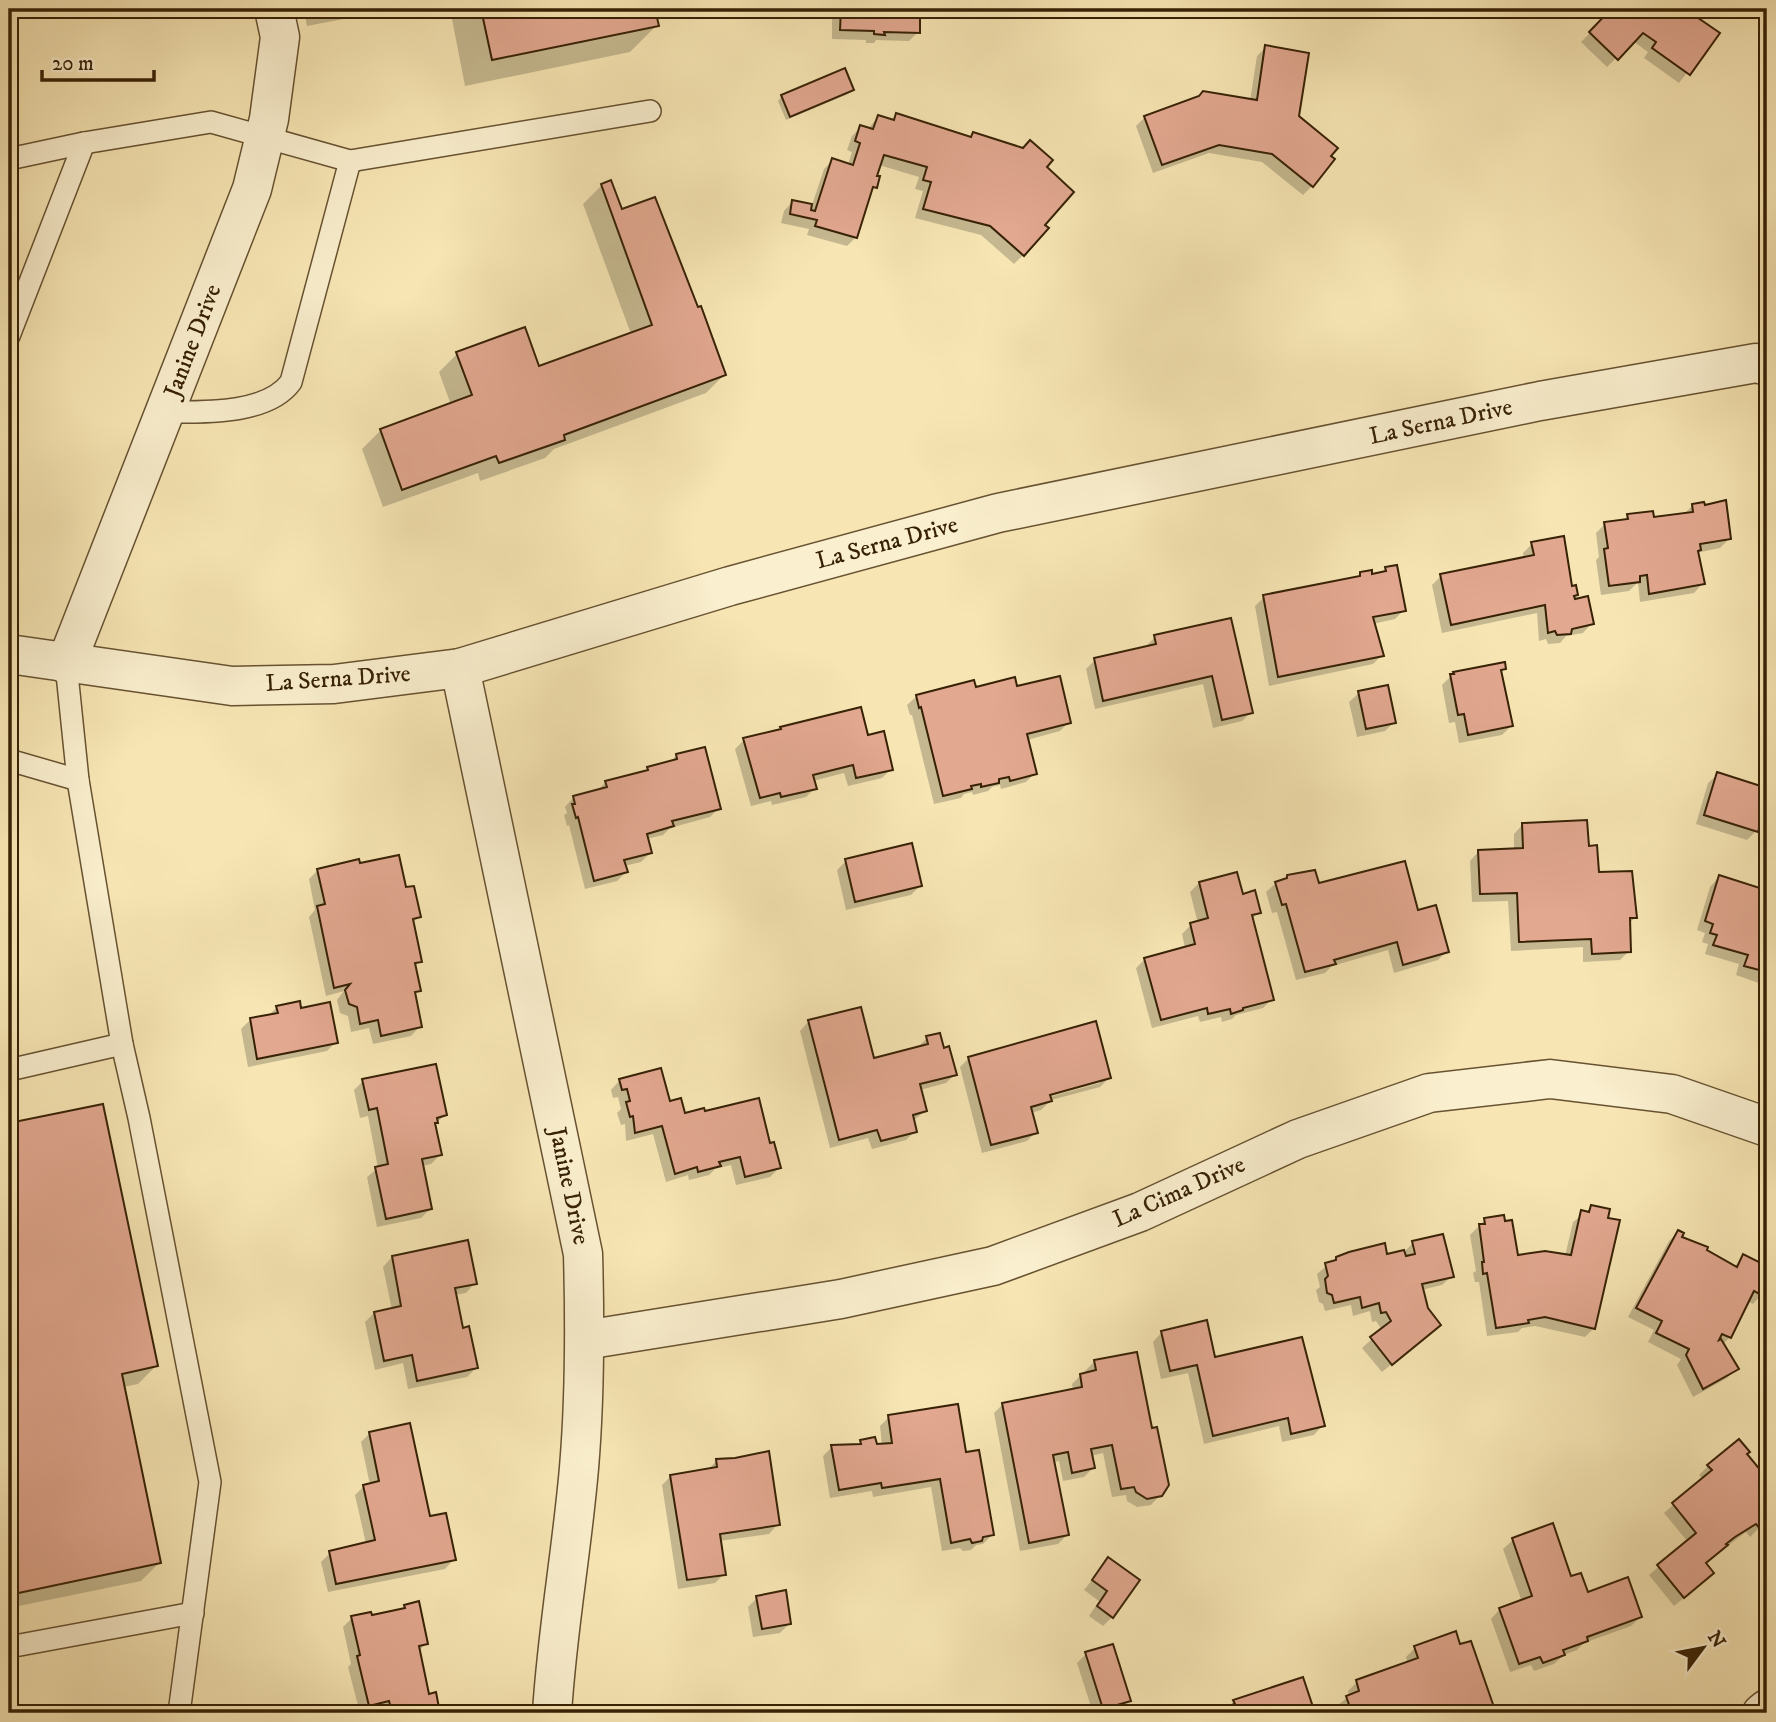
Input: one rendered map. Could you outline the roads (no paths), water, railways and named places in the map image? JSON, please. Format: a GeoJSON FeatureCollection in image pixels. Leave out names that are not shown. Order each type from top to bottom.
{"type":"FeatureCollection","features":[{"type":"Feature","properties":{"kind":"street","name":"Janine Drive"},"geometry":{"type":"LineString","coordinates":[[66,664],[252,189],[270,119],[280,37],[274,9]]}},
{"type":"Feature","properties":{"kind":"street","name":"La Serna Drive"},"geometry":{"type":"LineString","coordinates":[[9,654],[232,686],[334,684],[460,668],[730,586],[998,513],[1541,401],[1756,363],[1767,366]]}},
{"type":"Feature","properties":{"kind":"street","name":"Janine Drive"},"geometry":{"type":"LineString","coordinates":[[460,668],[583,1254],[585,1340],[579,1469],[555,1654],[552,1713]]}},
{"type":"Feature","properties":{"kind":"street","name":"La Cima Drive"},"geometry":{"type":"LineString","coordinates":[[585,1340],[841,1299],[993,1266],[1140,1212],[1298,1139],[1429,1093],[1550,1079],[1672,1094],[1767,1127]]}},
{"type":"Feature","properties":{"kind":"street"},"geometry":{"type":"LineString","coordinates":[[1762,1713],[1767,1709]]}},
{"type":"Feature","properties":{"kind":"lane"},"geometry":{"type":"LineString","coordinates":[[9,159],[211,122],[350,161],[650,111]]}},
{"type":"Feature","properties":{"kind":"lane"},"geometry":{"type":"LineString","coordinates":[[9,336],[84,144]]}},
{"type":"Feature","properties":{"kind":"lane"},"geometry":{"type":"LineString","coordinates":[[165,412],[232,411],[286,388],[291,382],[350,161]]}},
{"type":"Feature","properties":{"kind":"lane"},"geometry":{"type":"LineString","coordinates":[[66,664],[78,780],[122,1044],[210,1482],[179,1713]]}},
{"type":"Feature","properties":{"kind":"lane"},"geometry":{"type":"LineString","coordinates":[[9,760],[78,780]]}},
{"type":"Feature","properties":{"kind":"lane"},"geometry":{"type":"LineString","coordinates":[[9,1070],[122,1044]]}},
{"type":"Feature","properties":{"kind":"lane"},"geometry":{"type":"LineString","coordinates":[[9,1647],[193,1613]]}}]}
